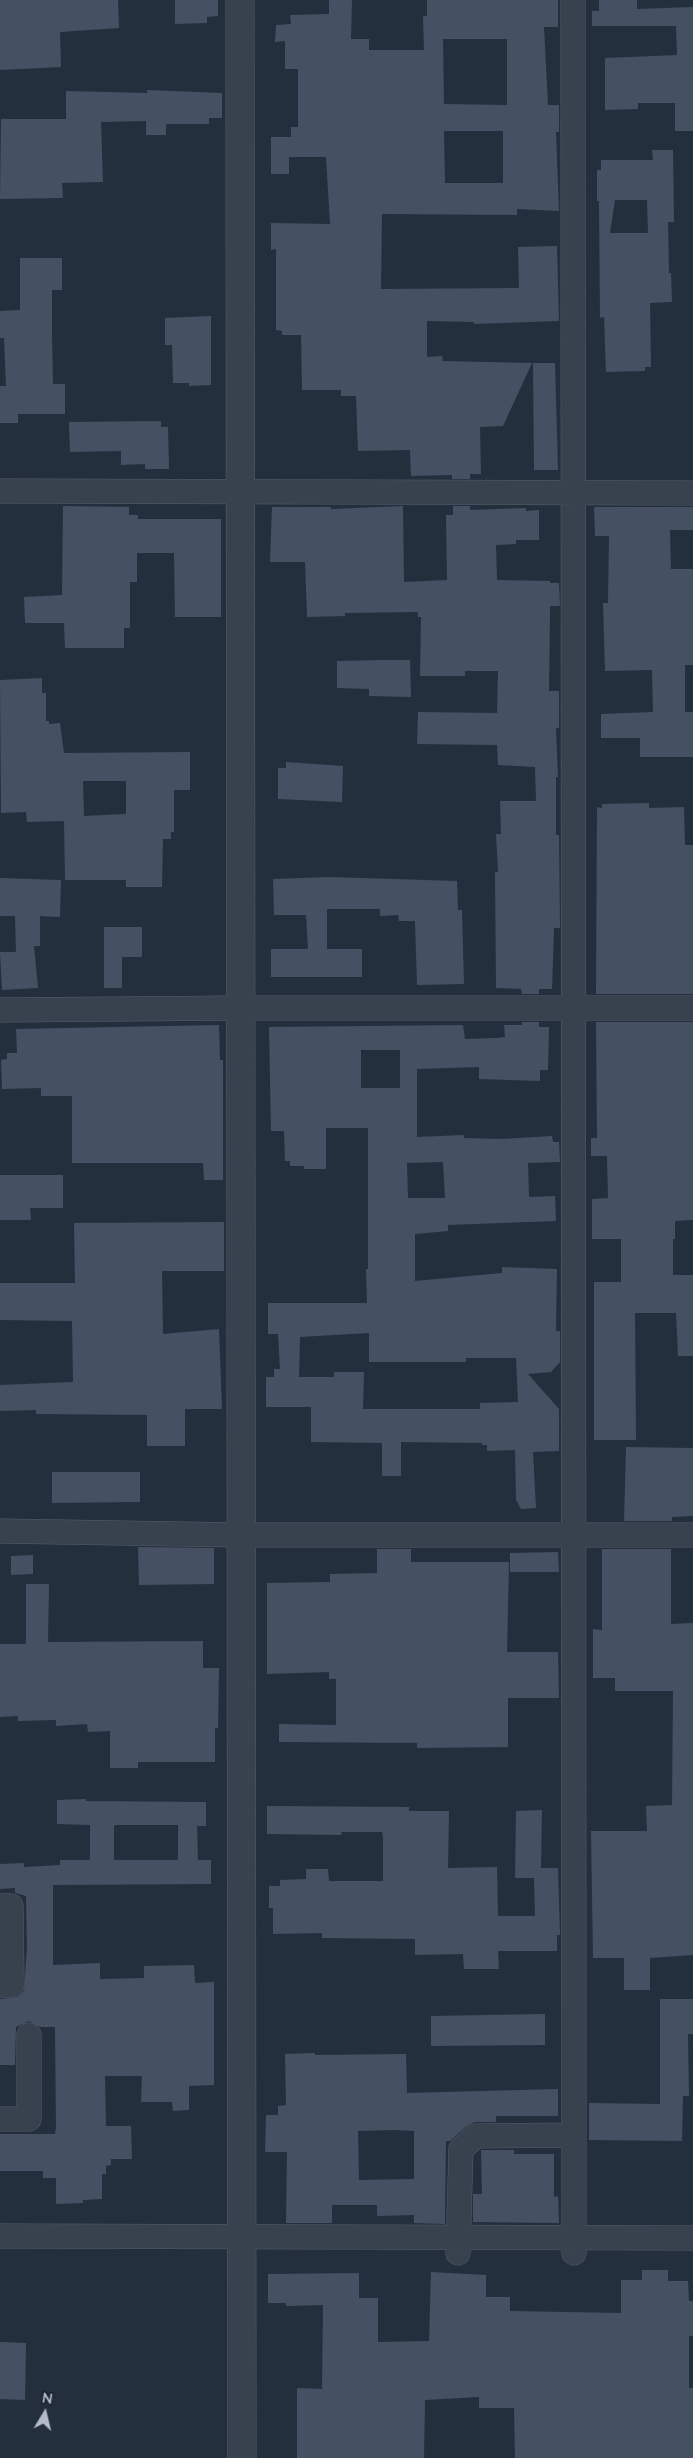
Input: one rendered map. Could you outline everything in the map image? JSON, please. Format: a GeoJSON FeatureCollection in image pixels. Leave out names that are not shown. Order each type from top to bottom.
{"type":"FeatureCollection","features":[{"type":"Feature","properties":{"kind":"street"},"geometry":{"type":"LineString","coordinates":[[240,0],[242,2458]]}},
{"type":"Feature","properties":{"kind":"street"},"geometry":{"type":"LineString","coordinates":[[573,0],[574,2246]]}},
{"type":"Feature","properties":{"kind":"street"},"geometry":{"type":"LineString","coordinates":[[0,490],[693,493]]}},
{"type":"Feature","properties":{"kind":"street"},"geometry":{"type":"LineString","coordinates":[[0,1010],[693,1008]]}},
{"type":"Feature","properties":{"kind":"street"},"geometry":{"type":"LineString","coordinates":[[0,1531],[240,1535],[693,1535]]}},
{"type":"Feature","properties":{"kind":"street"},"geometry":{"type":"LineString","coordinates":[[0,1906],[11,1906],[12,1985],[0,1985]]}},
{"type":"Feature","properties":{"kind":"street"},"geometry":{"type":"LineString","coordinates":[[0,2120],[29,2119],[29,2035]]}},
{"type":"Feature","properties":{"kind":"street"},"geometry":{"type":"LineString","coordinates":[[458,2246],[461,2149],[476,2136],[574,2136]]}},
{"type":"Feature","properties":{"kind":"street"},"geometry":{"type":"LineString","coordinates":[[0,2236],[243,2236],[458,2246],[574,2246],[693,2238]]}},
{"type":"Feature","properties":{"kind":"building"},"geometry":{"type":"Polygon","coordinates":[[[0,0],[118,0],[119,28],[60,32],[61,67],[0,70],[0,0]]]}},
{"type":"Feature","properties":{"kind":"building"},"geometry":{"type":"Polygon","coordinates":[[[175,0],[218,0],[218,16],[207,17],[207,23],[175,24],[175,0]]]}},
{"type":"Feature","properties":{"kind":"building"},"geometry":{"type":"Polygon","coordinates":[[[329,0],[352,0],[351,39],[369,39],[369,50],[424,50],[423,16],[427,16],[427,0],[558,0],[558,27],[544,27],[548,105],[559,105],[559,132],[556,132],[559,211],[517,209],[517,215],[382,214],[381,289],[519,288],[518,247],[557,246],[559,321],[474,324],[474,322],[427,321],[427,357],[442,356],[443,361],[532,363],[503,426],[480,427],[481,474],[470,474],[470,479],[452,479],[452,475],[411,476],[410,450],[358,451],[356,396],[341,396],[341,390],[302,390],[301,335],[282,335],[282,331],[276,330],[276,249],[271,250],[271,223],[330,224],[326,157],[289,157],[289,174],[271,174],[271,137],[291,137],[291,127],[298,127],[298,69],[285,69],[285,41],[275,42],[276,25],[291,24],[290,15],[329,14],[329,0]],[[443,39],[444,104],[507,105],[507,39],[443,39]],[[444,131],[445,183],[503,183],[503,131],[444,131]]]}},
{"type":"Feature","properties":{"kind":"building"},"geometry":{"type":"Polygon","coordinates":[[[599,0],[637,0],[637,9],[693,7],[693,131],[675,131],[675,103],[638,103],[638,109],[605,110],[605,58],[677,55],[676,26],[592,26],[592,11],[599,11],[599,0]]]}},
{"type":"Feature","properties":{"kind":"building"},"geometry":{"type":"Polygon","coordinates":[[[147,90],[222,93],[222,118],[209,118],[209,124],[166,124],[166,135],[146,135],[146,121],[101,122],[103,182],[62,183],[63,198],[0,199],[1,119],[66,119],[66,91],[147,93],[147,90]]]}},
{"type":"Feature","properties":{"kind":"building"},"geometry":{"type":"Polygon","coordinates":[[[652,150],[673,150],[674,222],[668,222],[669,273],[671,273],[672,302],[650,303],[651,367],[645,367],[645,371],[606,372],[604,317],[600,318],[597,170],[601,170],[601,160],[653,160],[652,150]],[[615,200],[610,233],[648,233],[647,200],[615,200]]]}},
{"type":"Feature","properties":{"kind":"building"},"geometry":{"type":"Polygon","coordinates":[[[20,258],[62,258],[62,290],[52,290],[52,336],[53,384],[65,384],[65,414],[18,414],[18,423],[0,423],[0,386],[6,386],[4,338],[0,338],[0,311],[20,310],[20,258]]]}},
{"type":"Feature","properties":{"kind":"building"},"geometry":{"type":"Polygon","coordinates":[[[211,316],[211,385],[189,386],[189,383],[173,383],[172,345],[165,345],[165,318],[211,316]]]}},
{"type":"Feature","properties":{"kind":"building"},"geometry":{"type":"Polygon","coordinates":[[[533,363],[555,363],[558,470],[534,470],[533,363]]]}},
{"type":"Feature","properties":{"kind":"building"},"geometry":{"type":"Polygon","coordinates":[[[161,421],[161,427],[168,427],[169,469],[145,469],[145,464],[121,465],[121,451],[70,452],[69,422],[161,421]]]}},
{"type":"Feature","properties":{"kind":"building"},"geometry":{"type":"Polygon","coordinates":[[[63,506],[129,507],[129,515],[138,515],[138,519],[221,519],[221,617],[175,617],[174,553],[137,553],[137,582],[130,582],[130,628],[124,628],[124,648],[65,648],[64,623],[25,623],[24,597],[62,595],[63,506]]]}},
{"type":"Feature","properties":{"kind":"building"},"geometry":{"type":"Polygon","coordinates":[[[403,506],[404,582],[447,580],[446,515],[453,515],[453,506],[470,506],[470,510],[526,508],[526,511],[539,510],[539,540],[516,540],[516,544],[496,545],[497,580],[550,581],[550,583],[559,583],[560,606],[550,606],[549,691],[559,691],[559,728],[556,728],[558,777],[556,777],[556,835],[559,835],[560,928],[554,928],[552,989],[539,989],[539,994],[522,994],[521,989],[496,988],[495,872],[498,872],[496,834],[501,834],[500,801],[536,801],[535,767],[498,765],[497,745],[417,744],[418,712],[497,713],[498,671],[465,671],[465,676],[420,676],[421,617],[418,617],[418,612],[345,613],[345,616],[307,617],[305,562],[270,562],[272,507],[331,507],[331,509],[403,506]]]}},
{"type":"Feature","properties":{"kind":"building"},"geometry":{"type":"Polygon","coordinates":[[[594,507],[693,507],[693,530],[670,530],[671,569],[693,569],[693,665],[685,665],[685,712],[693,712],[693,757],[640,757],[640,738],[601,738],[601,714],[653,712],[652,670],[605,671],[603,603],[608,603],[609,536],[595,536],[594,507]]]}},
{"type":"Feature","properties":{"kind":"building"},"geometry":{"type":"Polygon","coordinates":[[[410,660],[411,697],[369,696],[369,689],[337,688],[337,661],[410,660]]]}},
{"type":"Feature","properties":{"kind":"building"},"geometry":{"type":"Polygon","coordinates":[[[42,678],[42,693],[46,693],[46,721],[49,721],[49,724],[60,723],[64,753],[190,752],[190,790],[174,790],[174,832],[171,832],[171,839],[163,839],[162,887],[126,887],[126,880],[65,880],[64,821],[27,822],[26,812],[1,813],[0,680],[42,678]],[[83,781],[84,816],[126,814],[126,781],[83,781]]]}},
{"type":"Feature","properties":{"kind":"building"},"geometry":{"type":"Polygon","coordinates":[[[286,762],[343,766],[342,802],[278,799],[278,768],[286,768],[286,762]]]}},
{"type":"Feature","properties":{"kind":"building"},"geometry":{"type":"Polygon","coordinates":[[[649,803],[649,808],[684,807],[685,845],[693,845],[693,994],[596,994],[597,807],[602,808],[602,804],[649,803]]]}},
{"type":"Feature","properties":{"kind":"building"},"geometry":{"type":"Polygon","coordinates":[[[329,877],[457,881],[458,910],[462,910],[464,984],[417,985],[415,921],[399,921],[398,915],[380,916],[380,909],[327,909],[327,949],[362,949],[362,977],[271,977],[271,949],[308,949],[306,915],[274,915],[273,879],[329,877]]]}},
{"type":"Feature","properties":{"kind":"building"},"geometry":{"type":"Polygon","coordinates":[[[0,878],[61,880],[60,917],[40,916],[40,946],[34,946],[38,988],[2,990],[0,952],[16,952],[15,916],[0,916],[0,878]]]}},
{"type":"Feature","properties":{"kind":"building"},"geometry":{"type":"Polygon","coordinates":[[[104,927],[142,927],[142,957],[122,957],[122,988],[104,988],[104,927]]]}},
{"type":"Feature","properties":{"kind":"building"},"geometry":{"type":"Polygon","coordinates":[[[522,1022],[539,1022],[539,1027],[549,1027],[548,1070],[540,1070],[540,1081],[479,1079],[479,1067],[417,1069],[417,1137],[464,1135],[464,1138],[501,1139],[552,1136],[553,1142],[559,1142],[560,1162],[528,1163],[529,1197],[555,1196],[556,1221],[448,1225],[448,1231],[415,1234],[415,1281],[502,1273],[502,1267],[557,1269],[556,1331],[560,1331],[560,1362],[551,1372],[528,1374],[559,1409],[559,1451],[533,1452],[536,1508],[521,1509],[516,1500],[515,1450],[487,1451],[487,1445],[482,1445],[482,1443],[401,1442],[401,1476],[382,1476],[382,1443],[311,1442],[311,1407],[266,1407],[266,1377],[274,1377],[274,1369],[280,1369],[278,1334],[268,1334],[268,1303],[367,1303],[366,1269],[368,1269],[368,1128],[326,1128],[326,1169],[304,1169],[304,1166],[290,1166],[290,1161],[285,1161],[284,1131],[271,1131],[269,1027],[463,1025],[465,1039],[505,1037],[504,1025],[522,1025],[522,1022]],[[361,1050],[361,1088],[400,1088],[400,1050],[361,1050]],[[443,1162],[407,1163],[408,1198],[445,1198],[443,1162]],[[369,1333],[300,1337],[299,1377],[334,1377],[334,1372],[364,1372],[363,1409],[480,1409],[480,1403],[518,1402],[516,1358],[466,1358],[466,1362],[369,1362],[369,1333]]]}},
{"type":"Feature","properties":{"kind":"building"},"geometry":{"type":"Polygon","coordinates":[[[596,1022],[693,1022],[693,1220],[675,1221],[673,1275],[693,1275],[693,1356],[678,1356],[676,1313],[635,1313],[636,1440],[594,1440],[594,1282],[621,1282],[621,1239],[592,1239],[592,1199],[608,1198],[607,1156],[591,1156],[591,1138],[597,1138],[596,1022]]]}},
{"type":"Feature","properties":{"kind":"building"},"geometry":{"type":"Polygon","coordinates":[[[219,1025],[220,1060],[223,1060],[223,1180],[204,1180],[203,1163],[72,1163],[72,1096],[41,1096],[41,1088],[2,1089],[1,1060],[7,1059],[7,1053],[17,1053],[16,1029],[219,1025]]]}},
{"type":"Feature","properties":{"kind":"building"},"geometry":{"type":"Polygon","coordinates":[[[0,1175],[63,1175],[63,1208],[30,1208],[31,1220],[0,1220],[0,1175]]]}},
{"type":"Feature","properties":{"kind":"building"},"geometry":{"type":"Polygon","coordinates":[[[224,1222],[224,1271],[162,1271],[163,1334],[219,1329],[222,1409],[185,1409],[185,1446],[147,1446],[147,1415],[36,1414],[36,1410],[0,1411],[0,1385],[73,1382],[72,1321],[0,1320],[0,1283],[75,1283],[74,1223],[224,1222]]]}},
{"type":"Feature","properties":{"kind":"building"},"geometry":{"type":"Polygon","coordinates":[[[626,1447],[693,1448],[693,1516],[672,1517],[672,1521],[624,1521],[626,1447]]]}},
{"type":"Feature","properties":{"kind":"building"},"geometry":{"type":"Polygon","coordinates":[[[52,1472],[140,1472],[140,1502],[52,1503],[52,1472]]]}},
{"type":"Feature","properties":{"kind":"building"},"geometry":{"type":"Polygon","coordinates":[[[138,1547],[214,1548],[214,1584],[139,1585],[138,1547]]]}},
{"type":"Feature","properties":{"kind":"building"},"geometry":{"type":"Polygon","coordinates":[[[377,1549],[411,1549],[411,1562],[509,1562],[507,1652],[558,1652],[559,1698],[508,1698],[508,1747],[417,1748],[417,1743],[279,1742],[279,1724],[336,1725],[336,1679],[329,1679],[329,1672],[267,1674],[267,1583],[330,1582],[330,1574],[377,1573],[377,1549]]]}},
{"type":"Feature","properties":{"kind":"building"},"geometry":{"type":"Polygon","coordinates":[[[602,1549],[671,1549],[671,1624],[693,1623],[693,1955],[650,1958],[650,1990],[624,1990],[624,1958],[593,1958],[591,1831],[647,1831],[646,1806],[672,1805],[673,1691],[615,1691],[615,1678],[593,1678],[593,1629],[602,1630],[602,1549]]]}},
{"type":"Feature","properties":{"kind":"building"},"geometry":{"type":"Polygon","coordinates":[[[558,1552],[559,1572],[510,1572],[510,1553],[558,1552]]]}},
{"type":"Feature","properties":{"kind":"building"},"geometry":{"type":"Polygon","coordinates":[[[33,1555],[33,1574],[11,1575],[11,1556],[33,1555]]]}},
{"type":"Feature","properties":{"kind":"building"},"geometry":{"type":"Polygon","coordinates":[[[26,1584],[49,1584],[48,1642],[203,1641],[203,1668],[219,1668],[218,1728],[215,1728],[215,1762],[138,1762],[138,1768],[110,1768],[110,1731],[88,1732],[87,1724],[56,1726],[56,1720],[18,1721],[18,1716],[0,1717],[0,1644],[26,1644],[26,1584]]]}},
{"type":"Feature","properties":{"kind":"building"},"geometry":{"type":"Polygon","coordinates":[[[57,1800],[206,1802],[206,1826],[197,1826],[198,1860],[211,1860],[211,1884],[53,1885],[53,1965],[100,1963],[100,1979],[144,1978],[144,1966],[194,1965],[195,1983],[214,1982],[214,2085],[189,2086],[189,2110],[173,2111],[172,2102],[141,2102],[142,2076],[105,2076],[106,2126],[131,2126],[132,2159],[111,2159],[111,2165],[106,2166],[106,2174],[102,2174],[102,2199],[83,2200],[83,2203],[56,2204],[56,2178],[43,2178],[43,2171],[0,2171],[0,2134],[55,2134],[56,2127],[55,2027],[40,2027],[29,2021],[16,2027],[15,2065],[0,2065],[0,1999],[18,1997],[24,1991],[27,1947],[26,1896],[15,1893],[15,1888],[0,1889],[0,1864],[24,1863],[24,1867],[60,1865],[60,1860],[90,1860],[90,1825],[57,1824],[57,1800]],[[178,1825],[114,1826],[114,1860],[178,1860],[178,1825]]]}},
{"type":"Feature","properties":{"kind":"building"},"geometry":{"type":"Polygon","coordinates":[[[267,1806],[409,1807],[409,1811],[449,1811],[448,1868],[497,1867],[498,1916],[535,1916],[534,1878],[515,1878],[516,1811],[542,1810],[541,1868],[558,1868],[560,1935],[557,1935],[557,1951],[498,1951],[499,1969],[464,1969],[463,1954],[415,1955],[415,1939],[322,1938],[322,1933],[273,1934],[273,1908],[269,1908],[269,1886],[280,1886],[280,1880],[306,1879],[306,1869],[328,1869],[329,1881],[383,1881],[383,1837],[382,1832],[341,1832],[342,1835],[267,1834],[267,1806]]]}},
{"type":"Feature","properties":{"kind":"building"},"geometry":{"type":"Polygon","coordinates":[[[660,1999],[693,1999],[693,2034],[688,2034],[689,2096],[683,2096],[682,2141],[589,2140],[589,2103],[660,2104],[660,1999]]]}},
{"type":"Feature","properties":{"kind":"building"},"geometry":{"type":"Polygon","coordinates":[[[545,2014],[545,2045],[431,2046],[431,2016],[545,2014]]]}},
{"type":"Feature","properties":{"kind":"building"},"geometry":{"type":"Polygon","coordinates":[[[285,2054],[406,2054],[407,2093],[558,2089],[558,2116],[496,2116],[496,2122],[475,2122],[467,2126],[450,2141],[446,2141],[445,2224],[414,2223],[414,2215],[377,2216],[377,2205],[332,2205],[332,2223],[286,2223],[287,2152],[265,2152],[266,2115],[278,2115],[278,2106],[286,2105],[285,2054]],[[358,2131],[359,2180],[414,2179],[414,2131],[358,2131]]]}},
{"type":"Feature","properties":{"kind":"building"},"geometry":{"type":"Polygon","coordinates":[[[481,2150],[514,2150],[514,2154],[554,2154],[554,2197],[558,2196],[559,2223],[473,2222],[473,2194],[482,2194],[481,2150]]]}},
{"type":"Feature","properties":{"kind":"building"},"geometry":{"type":"Polygon","coordinates":[[[642,2270],[668,2270],[668,2281],[688,2281],[689,2301],[693,2301],[693,2336],[689,2336],[689,2388],[693,2388],[693,2458],[515,2458],[514,2408],[479,2408],[479,2397],[425,2400],[424,2458],[297,2458],[297,2388],[322,2389],[323,2305],[286,2306],[286,2303],[268,2303],[268,2274],[359,2273],[359,2298],[378,2298],[378,2342],[429,2341],[431,2272],[486,2275],[486,2297],[510,2297],[510,2311],[621,2313],[621,2280],[642,2280],[642,2270]]]}},
{"type":"Feature","properties":{"kind":"building"},"geometry":{"type":"Polygon","coordinates":[[[0,2342],[26,2343],[25,2400],[0,2399],[0,2342]]]}}]}
